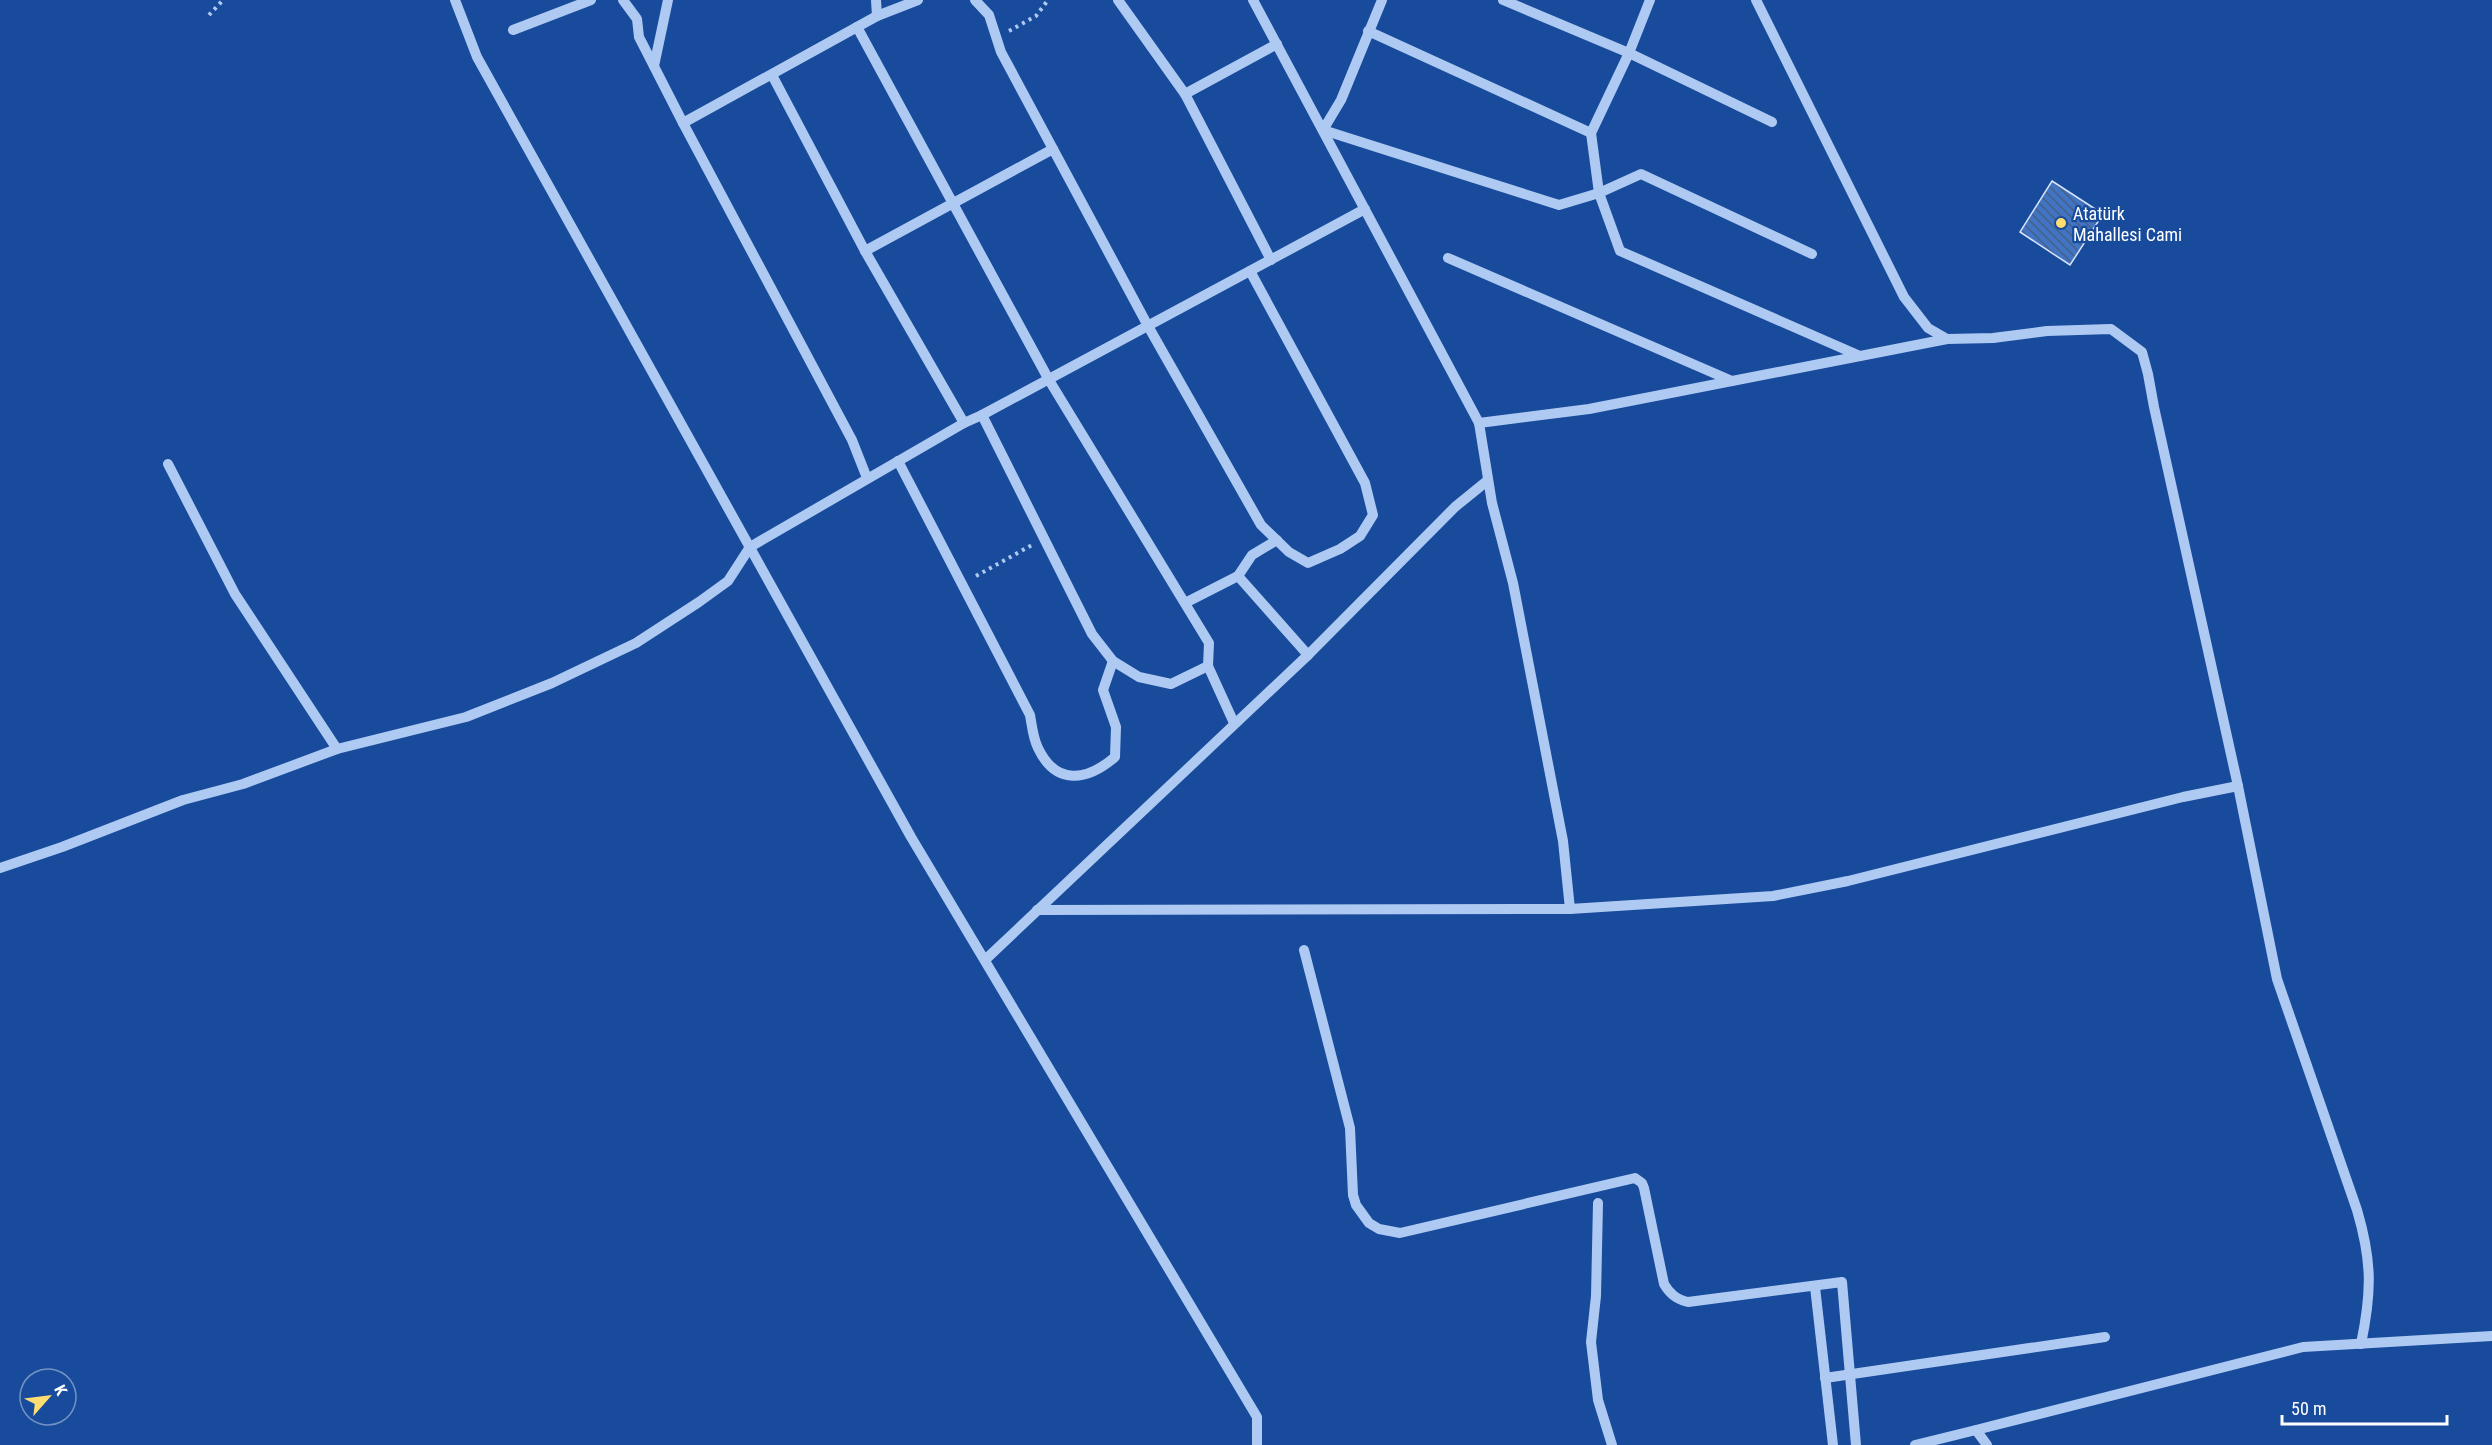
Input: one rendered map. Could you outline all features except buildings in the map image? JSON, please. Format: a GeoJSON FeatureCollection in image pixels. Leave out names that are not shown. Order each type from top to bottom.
{"type":"FeatureCollection","features":[{"type":"Feature","properties":{"kind":"street"},"geometry":{"type":"LineString","coordinates":[[455,0],[477,57],[910,837],[1257,1417],[1257,1445]]}},
{"type":"Feature","properties":{"kind":"street"},"geometry":{"type":"LineString","coordinates":[[513,30],[591,0]]}},
{"type":"Feature","properties":{"kind":"street"},"geometry":{"type":"LineString","coordinates":[[623,0],[637,19],[639,37],[852,441],[867,478]]}},
{"type":"Feature","properties":{"kind":"street"},"geometry":{"type":"LineString","coordinates":[[654,66],[668,0]]}},
{"type":"Feature","properties":{"kind":"street"},"geometry":{"type":"LineString","coordinates":[[876,0],[877,16]]}},
{"type":"Feature","properties":{"kind":"street"},"geometry":{"type":"LineString","coordinates":[[683,123],[877,16],[918,0]]}},
{"type":"Feature","properties":{"kind":"street"},"geometry":{"type":"LineString","coordinates":[[975,0],[989,15],[1001,52],[1148,326],[1261,525],[1289,552],[1308,563],[1340,549],[1360,536],[1373,515],[1365,483],[1250,271]]}},
{"type":"Feature","properties":{"kind":"street"},"geometry":{"type":"LineString","coordinates":[[1118,0],[1185,94],[1271,260]]}},
{"type":"Feature","properties":{"kind":"street"},"geometry":{"type":"LineString","coordinates":[[1253,0],[1479,423],[1487,481],[1513,584],[1559,818],[1570,909]]}},
{"type":"Feature","properties":{"kind":"street"},"geometry":{"type":"LineString","coordinates":[[1323,130],[1341,100],[1382,0]]}},
{"type":"Feature","properties":{"kind":"street"},"geometry":{"type":"LineString","coordinates":[[1503,0],[1629,53],[1772,122]]}},
{"type":"Feature","properties":{"kind":"street"},"geometry":{"type":"LineString","coordinates":[[1650,0],[1629,53],[1591,133],[1599,193],[1620,251],[1860,356]]}},
{"type":"Feature","properties":{"kind":"street"},"geometry":{"type":"LineString","coordinates":[[1756,0],[1818,121],[1875,243],[1904,297],[1928,328],[1947,339]]}},
{"type":"Feature","properties":{"kind":"street"},"geometry":{"type":"LineString","coordinates":[[857,27],[1049,380],[1209,643],[1208,666],[1234,723]]}},
{"type":"Feature","properties":{"kind":"street"},"geometry":{"type":"LineString","coordinates":[[1368,31],[1591,133]]}},
{"type":"Feature","properties":{"kind":"street"},"geometry":{"type":"LineString","coordinates":[[1185,94],[1277,44]]}},
{"type":"Feature","properties":{"kind":"street"},"geometry":{"type":"LineString","coordinates":[[772,75],[865,251],[964,423]]}},
{"type":"Feature","properties":{"kind":"street"},"geometry":{"type":"LineString","coordinates":[[1323,130],[1559,205],[1599,193],[1641,174],[1812,254]]}},
{"type":"Feature","properties":{"kind":"street"},"geometry":{"type":"LineString","coordinates":[[865,251],[1053,149]]}},
{"type":"Feature","properties":{"kind":"street"},"geometry":{"type":"LineString","coordinates":[[0,868],[62,847],[183,800],[243,784],[337,749],[466,717],[552,683],[636,643],[728,581],[750,547],[964,423],[1049,380],[1365,209]]}},
{"type":"Feature","properties":{"kind":"street"},"geometry":{"type":"LineString","coordinates":[[1449,258],[1733,381]]}},
{"type":"Feature","properties":{"kind":"street"},"geometry":{"type":"LineString","coordinates":[[1479,423],[1589,409],[1947,339],[1993,338],[2047,331],[2111,329],[2142,352],[2238,786],[2277,979],[2367,1243],[2370,1275],[2369,1308],[2361,1344]]}},
{"type":"Feature","properties":{"kind":"street"},"geometry":{"type":"LineString","coordinates":[[982,415],[1092,634],[1113,661],[1139,677],[1171,684],[1208,666]]}},
{"type":"Feature","properties":{"kind":"street"},"geometry":{"type":"LineString","coordinates":[[898,461],[1030,715],[1036,745],[1044,760],[1058,773],[1079,776],[1100,770],[1115,757],[1116,727],[1103,690],[1113,661]]}},
{"type":"Feature","properties":{"kind":"street"},"geometry":{"type":"LineString","coordinates":[[168,464],[235,594],[337,749]]}},
{"type":"Feature","properties":{"kind":"street"},"geometry":{"type":"LineString","coordinates":[[984,960],[1308,655],[1455,507],[1487,481]]}},
{"type":"Feature","properties":{"kind":"street"},"geometry":{"type":"LineString","coordinates":[[1186,602],[1238,576],[1252,555],[1277,540]]}},
{"type":"Feature","properties":{"kind":"street"},"geometry":{"type":"LineString","coordinates":[[1238,576],[1308,655]]}},
{"type":"Feature","properties":{"kind":"street"},"geometry":{"type":"LineString","coordinates":[[1037,910],[1570,909],[1773,896],[1809,890],[2183,797],[2238,786]]}},
{"type":"Feature","properties":{"kind":"street"},"geometry":{"type":"LineString","coordinates":[[1304,950],[1350,1128],[1353,1195],[1362,1215],[1369,1223],[1389,1232],[1400,1233],[1635,1178],[1642,1183],[1644,1188],[1664,1284],[1673,1296],[1688,1302],[1842,1282],[1856,1445]]}},
{"type":"Feature","properties":{"kind":"street"},"geometry":{"type":"LineString","coordinates":[[1598,1203],[1596,1296],[1592,1342],[1599,1400],[1612,1445]]}},
{"type":"Feature","properties":{"kind":"street"},"geometry":{"type":"LineString","coordinates":[[1815,1287],[1833,1445]]}},
{"type":"Feature","properties":{"kind":"street"},"geometry":{"type":"LineString","coordinates":[[1914,1445],[2303,1347],[2492,1336]]}},
{"type":"Feature","properties":{"kind":"street"},"geometry":{"type":"LineString","coordinates":[[1825,1378],[2105,1337]]}},
{"type":"Feature","properties":{"kind":"street"},"geometry":{"type":"LineString","coordinates":[[1976,1430],[1987,1445]]}},
{"type":"Feature","properties":{"kind":"path"},"geometry":{"type":"LineString","coordinates":[[209,15],[223,0]]}},
{"type":"Feature","properties":{"kind":"path"},"geometry":{"type":"LineString","coordinates":[[996,38],[1036,16],[1048,0]]}},
{"type":"Feature","properties":{"kind":"path"},"geometry":{"type":"LineString","coordinates":[[962,584],[1044,539]]}},
{"type":"Feature","properties":{"kind":"place","name":"Atatürk Mahallesi Cami"},"geometry":{"type":"Point","coordinates":[2061,223]}}]}
